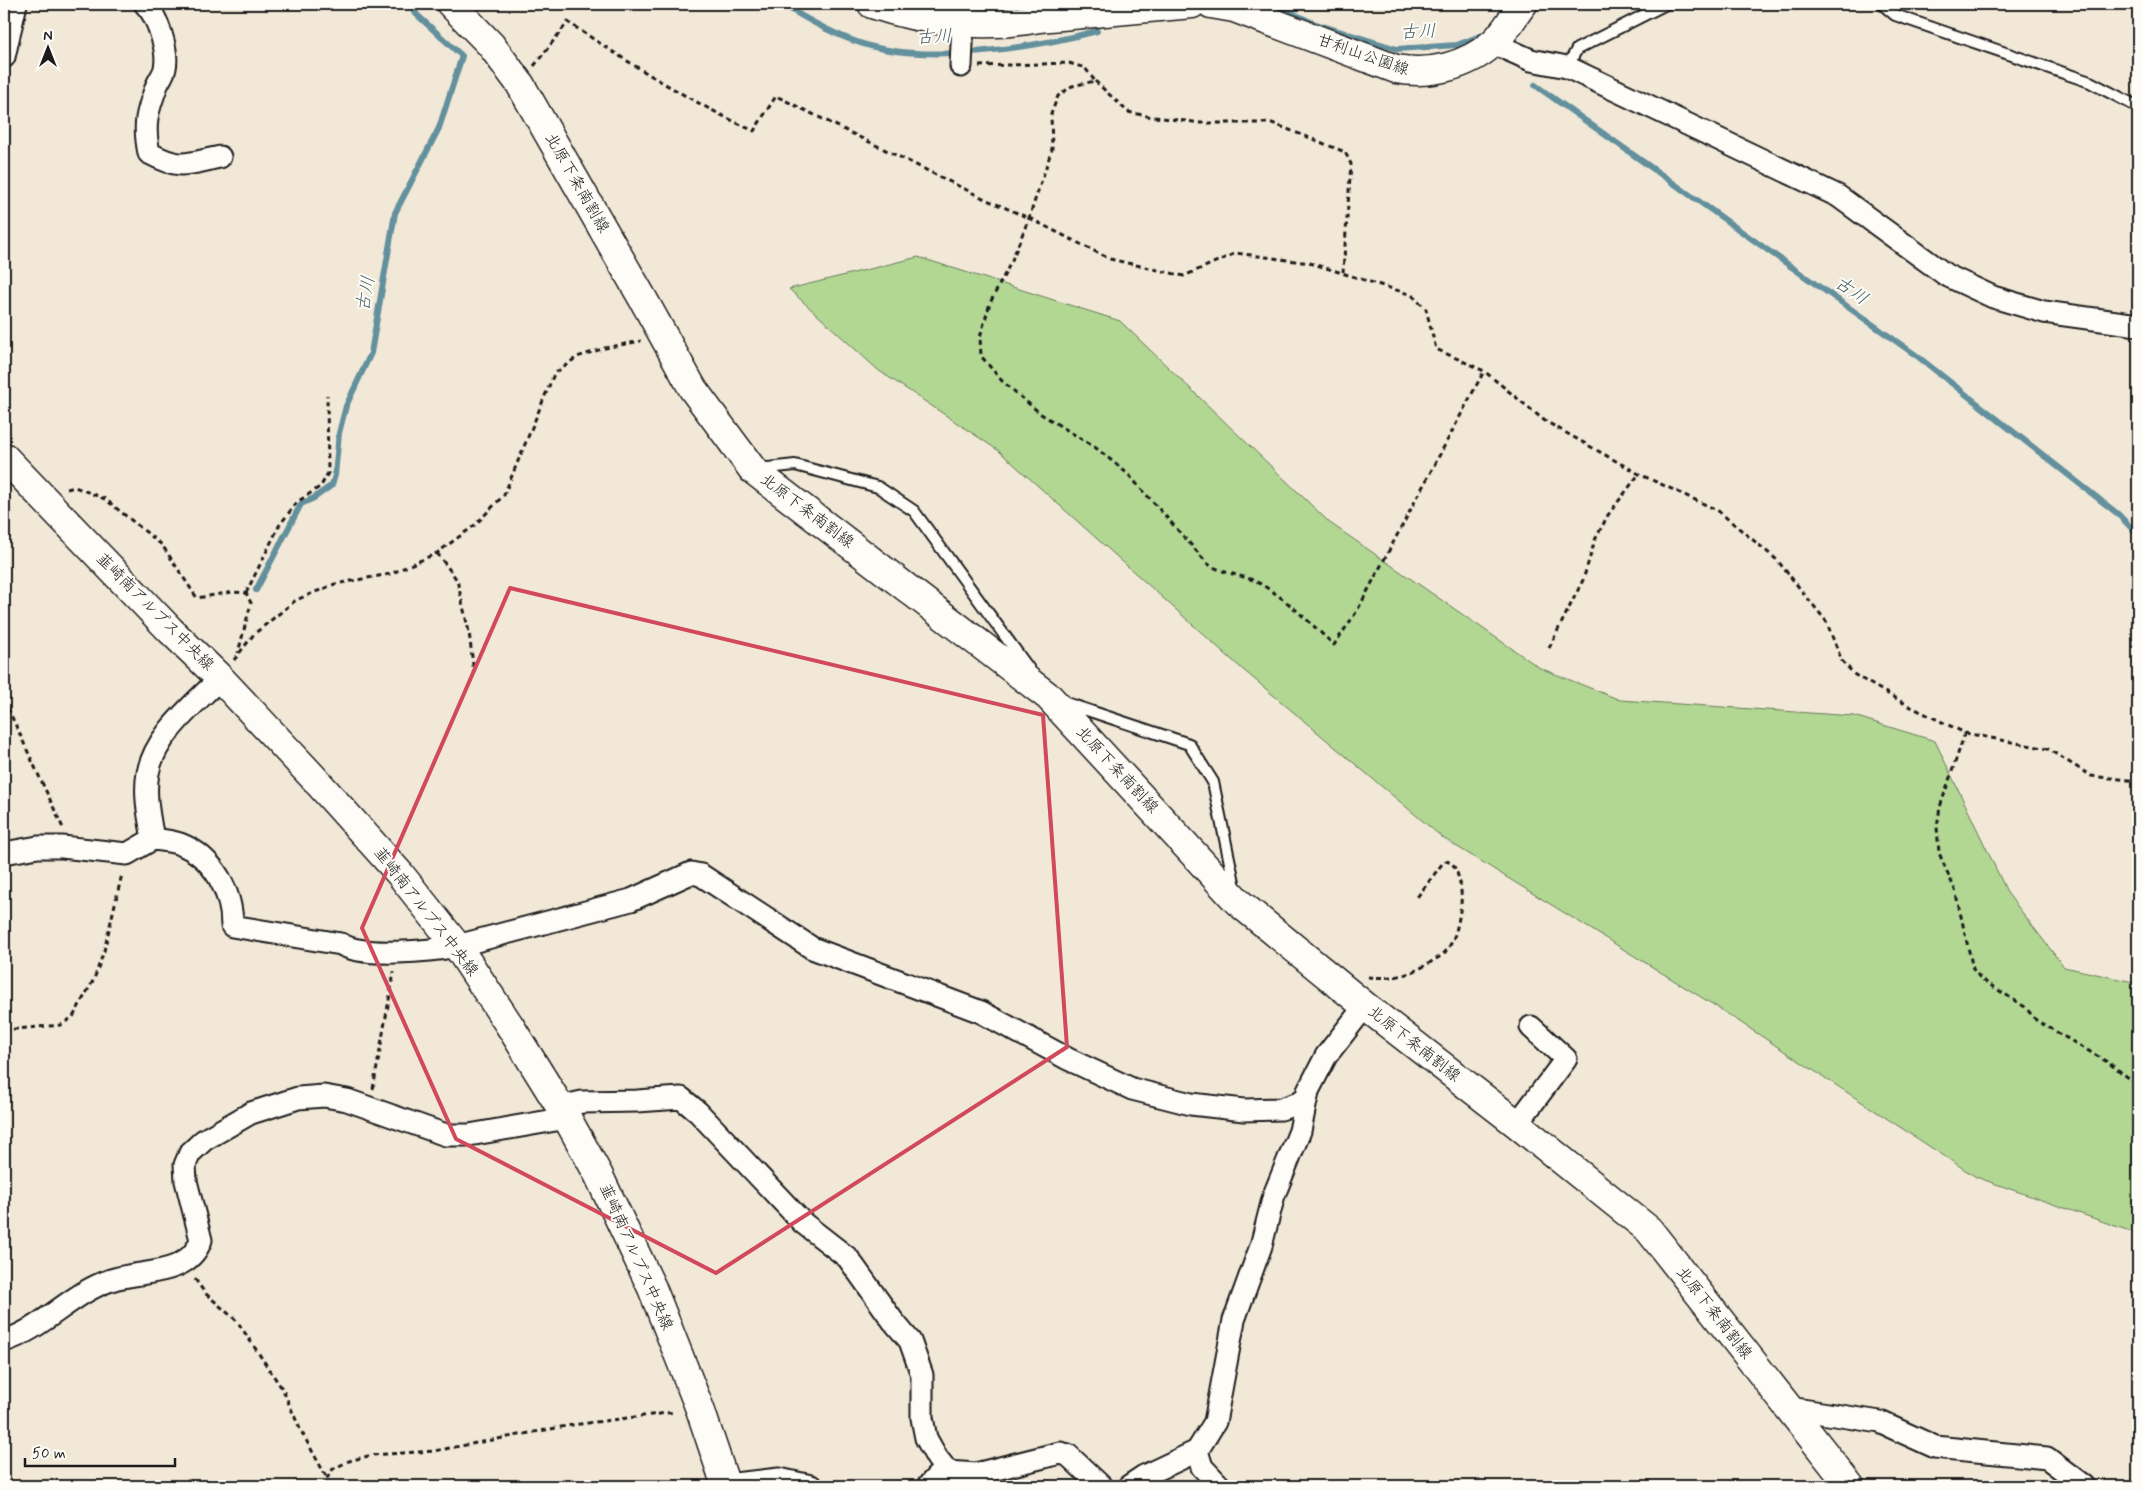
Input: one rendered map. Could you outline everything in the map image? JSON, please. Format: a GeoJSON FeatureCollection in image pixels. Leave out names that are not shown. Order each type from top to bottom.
{"type":"FeatureCollection","features":[{"type":"Feature","properties":{"kind":"main road","name":"北原下条南割線"},"geometry":{"type":"LineString","coordinates":[[451,4],[492,45],[520,84],[693,389],[753,470],[1050,697],[1238,902],[1364,1006],[1517,1124],[1649,1230],[1850,1486]]}},
{"type":"Feature","properties":{"kind":"main road"},"geometry":{"type":"LineString","coordinates":[[872,4],[911,8],[963,31],[1039,18],[1192,4]]}},
{"type":"Feature","properties":{"kind":"main road","name":"甘利山公園線"},"geometry":{"type":"LineString","coordinates":[[1212,4],[1234,8],[1396,69],[1416,73],[1441,70],[1474,56],[1493,43],[1521,5]]}},
{"type":"Feature","properties":{"kind":"main road","name":"韮崎南アルプス中央線"},"geometry":{"type":"LineString","coordinates":[[4,457],[170,630],[220,678],[312,776],[400,874],[457,946],[564,1112],[598,1174],[652,1288],[700,1409],[726,1485]]}},
{"type":"Feature","properties":{"kind":"street"},"geometry":{"type":"LineString","coordinates":[[4,57],[16,4]]}},
{"type":"Feature","properties":{"kind":"street"},"geometry":{"type":"LineString","coordinates":[[145,4],[152,10],[160,28],[166,68],[148,108],[144,132],[149,153],[180,166],[220,157]]}},
{"type":"Feature","properties":{"kind":"street"},"geometry":{"type":"LineString","coordinates":[[961,66],[963,31]]}},
{"type":"Feature","properties":{"kind":"street"},"geometry":{"type":"LineString","coordinates":[[1493,43],[1531,60],[1567,68],[1838,196],[1946,275],[1993,297],[2044,312],[2138,325]]}},
{"type":"Feature","properties":{"kind":"street"},"geometry":{"type":"LineString","coordinates":[[153,839],[147,793],[148,774],[153,756],[162,739],[220,678]]}},
{"type":"Feature","properties":{"kind":"street"},"geometry":{"type":"LineString","coordinates":[[4,853],[38,847],[72,848],[126,854],[153,839],[180,844],[200,856],[219,877],[228,892],[232,908],[232,926],[341,944],[349,949],[397,952],[434,951],[457,946],[631,900],[691,873],[701,875],[812,948],[981,1012],[1068,1059],[1132,1089],[1190,1104],[1244,1110],[1281,1109],[1296,1104],[1307,1097]]}},
{"type":"Feature","properties":{"kind":"street"},"geometry":{"type":"LineString","coordinates":[[1129,1486],[1144,1476],[1197,1450],[1215,1422],[1234,1320],[1261,1246],[1274,1195],[1300,1131],[1307,1097],[1326,1056],[1364,1006]]}},
{"type":"Feature","properties":{"kind":"street"},"geometry":{"type":"LineString","coordinates":[[1517,1124],[1566,1059],[1531,1027]]}},
{"type":"Feature","properties":{"kind":"street"},"geometry":{"type":"LineString","coordinates":[[4,1341],[22,1334],[80,1294],[110,1280],[175,1267],[184,1262],[198,1247],[201,1240],[186,1181],[185,1165],[190,1153],[204,1140],[251,1113],[298,1098],[332,1097],[347,1100],[446,1135],[477,1134],[564,1112],[582,1102],[681,1098],[698,1112],[803,1222],[848,1258],[893,1321],[910,1341],[922,1375],[922,1418],[926,1438],[937,1458],[948,1472]]}},
{"type":"Feature","properties":{"kind":"street"},"geometry":{"type":"LineString","coordinates":[[1789,1408],[1880,1422],[1935,1447],[2047,1458],[2084,1486]]}},
{"type":"Feature","properties":{"kind":"street"},"geometry":{"type":"LineString","coordinates":[[1197,1450],[1202,1466],[1220,1486]]}},
{"type":"Feature","properties":{"kind":"street"},"geometry":{"type":"LineString","coordinates":[[928,1486],[938,1475],[948,1472],[976,1474],[1060,1453],[1068,1454],[1101,1486]]}},
{"type":"Feature","properties":{"kind":"street"},"geometry":{"type":"LineString","coordinates":[[726,1485],[778,1479],[811,1486]]}},
{"type":"Feature","properties":{"kind":"lane"},"geometry":{"type":"LineString","coordinates":[[1567,68],[1578,49],[1666,4]]}},
{"type":"Feature","properties":{"kind":"lane"},"geometry":{"type":"LineString","coordinates":[[1882,4],[1895,15],[2090,82],[2138,107]]}},
{"type":"Feature","properties":{"kind":"lane"},"geometry":{"type":"LineString","coordinates":[[753,470],[795,465],[878,487],[914,511],[1050,697],[1189,744],[1213,782],[1238,902]]}},
{"type":"Feature","properties":{"kind":"path"},"geometry":{"type":"LineString","coordinates":[[520,84],[568,22],[624,59],[729,120],[754,131],[776,96],[1110,259],[1184,276],[1236,253],[1310,263],[1412,295],[1426,309],[1436,349],[1484,371],[1545,421],[1639,474],[1717,510],[1777,560],[1826,621],[1842,661],[1855,675],[1910,706],[1965,733],[2048,749],[2091,776],[2138,781]]}},
{"type":"Feature","properties":{"kind":"path"},"geometry":{"type":"LineString","coordinates":[[961,66],[1069,63],[1085,68],[1096,82],[1128,112],[1201,122],[1272,123],[1345,152],[1351,164],[1343,272]]}},
{"type":"Feature","properties":{"kind":"path"},"geometry":{"type":"LineString","coordinates":[[1096,82],[1072,86],[1058,96],[1051,114],[1052,149],[1029,218],[1012,260],[990,304],[980,337],[981,356],[1002,381],[1041,414],[1096,448],[1128,474],[1208,564],[1220,572],[1257,582],[1283,599],[1334,645],[1358,611],[1484,371]]}},
{"type":"Feature","properties":{"kind":"path"},"geometry":{"type":"LineString","coordinates":[[220,678],[254,634],[296,600],[335,584],[390,574],[437,553],[475,525],[504,495],[554,374],[577,357],[605,348],[664,337]]}},
{"type":"Feature","properties":{"kind":"path"},"geometry":{"type":"LineString","coordinates":[[246,593],[278,526],[297,502],[321,486],[328,473],[327,395]]}},
{"type":"Feature","properties":{"kind":"path"},"geometry":{"type":"LineString","coordinates":[[1550,648],[1583,580],[1596,540],[1608,515],[1639,474]]}},
{"type":"Feature","properties":{"kind":"path"},"geometry":{"type":"LineString","coordinates":[[41,495],[75,487],[104,499],[162,546],[197,598],[233,592],[246,593]]}},
{"type":"Feature","properties":{"kind":"path"},"geometry":{"type":"LineString","coordinates":[[437,553],[457,580],[469,632],[474,673]]}},
{"type":"Feature","properties":{"kind":"path"},"geometry":{"type":"LineString","coordinates":[[237,656],[251,603],[246,593]]}},
{"type":"Feature","properties":{"kind":"path"},"geometry":{"type":"LineString","coordinates":[[4,700],[72,848]]}},
{"type":"Feature","properties":{"kind":"path"},"geometry":{"type":"LineString","coordinates":[[1965,733],[1940,807],[1937,827],[1939,853],[1955,890],[1973,969],[1980,979],[2025,1007],[2036,1020],[2108,1063],[2138,1085]]}},
{"type":"Feature","properties":{"kind":"path"},"geometry":{"type":"LineString","coordinates":[[4,1030],[61,1025],[73,1016],[94,979],[104,951],[126,854]]}},
{"type":"Feature","properties":{"kind":"path"},"geometry":{"type":"LineString","coordinates":[[1329,978],[1388,978],[1407,975],[1445,953],[1458,925],[1461,905],[1460,878],[1452,863],[1446,861],[1442,864],[1415,900]]}},
{"type":"Feature","properties":{"kind":"path"},"geometry":{"type":"LineString","coordinates":[[370,1108],[397,952]]}},
{"type":"Feature","properties":{"kind":"path"},"geometry":{"type":"LineString","coordinates":[[184,1262],[205,1293],[237,1321],[283,1390],[300,1429],[327,1478]]}},
{"type":"Feature","properties":{"kind":"path"},"geometry":{"type":"LineString","coordinates":[[322,1486],[333,1469],[349,1460],[372,1455],[434,1450],[572,1425],[700,1409]]}},
{"type":"Feature","properties":{"kind":"highlighted area"},"geometry":{"type":"Polygon","coordinates":[[[510,588],[1043,715],[1067,1047],[716,1273],[456,1139],[362,928],[510,588]]]}},
{"type":"Feature","properties":{"kind":"green space"},"geometry":{"type":"Polygon","coordinates":[[[918,257],[1120,321],[1330,523],[1540,668],[1620,700],[1854,716],[1935,741],[2008,894],[2064,967],[2138,983],[2138,1234],[1976,1177],[1717,1007],[1443,838],[1241,668],[999,451],[878,370],[789,289],[918,257]]]}},
{"type":"Feature","properties":{"kind":"waterway","name":"古川"},"geometry":{"type":"LineString","coordinates":[[256,590],[301,504],[314,498],[332,485],[335,475],[339,433],[346,406],[371,353],[395,213],[439,128],[462,56],[415,13],[418,4]]}},
{"type":"Feature","properties":{"kind":"waterway","name":"古川"},"geometry":{"type":"LineString","coordinates":[[782,4],[820,26],[860,43],[915,53],[978,52],[1042,43],[1097,31]]}},
{"type":"Feature","properties":{"kind":"waterway","name":"古川"},"geometry":{"type":"LineString","coordinates":[[1273,4],[1313,23],[1397,49],[1457,45],[1480,36]]}},
{"type":"Feature","properties":{"kind":"waterway","name":"古川"},"geometry":{"type":"LineString","coordinates":[[1535,85],[1917,356],[2118,514],[2138,535]]}}]}
